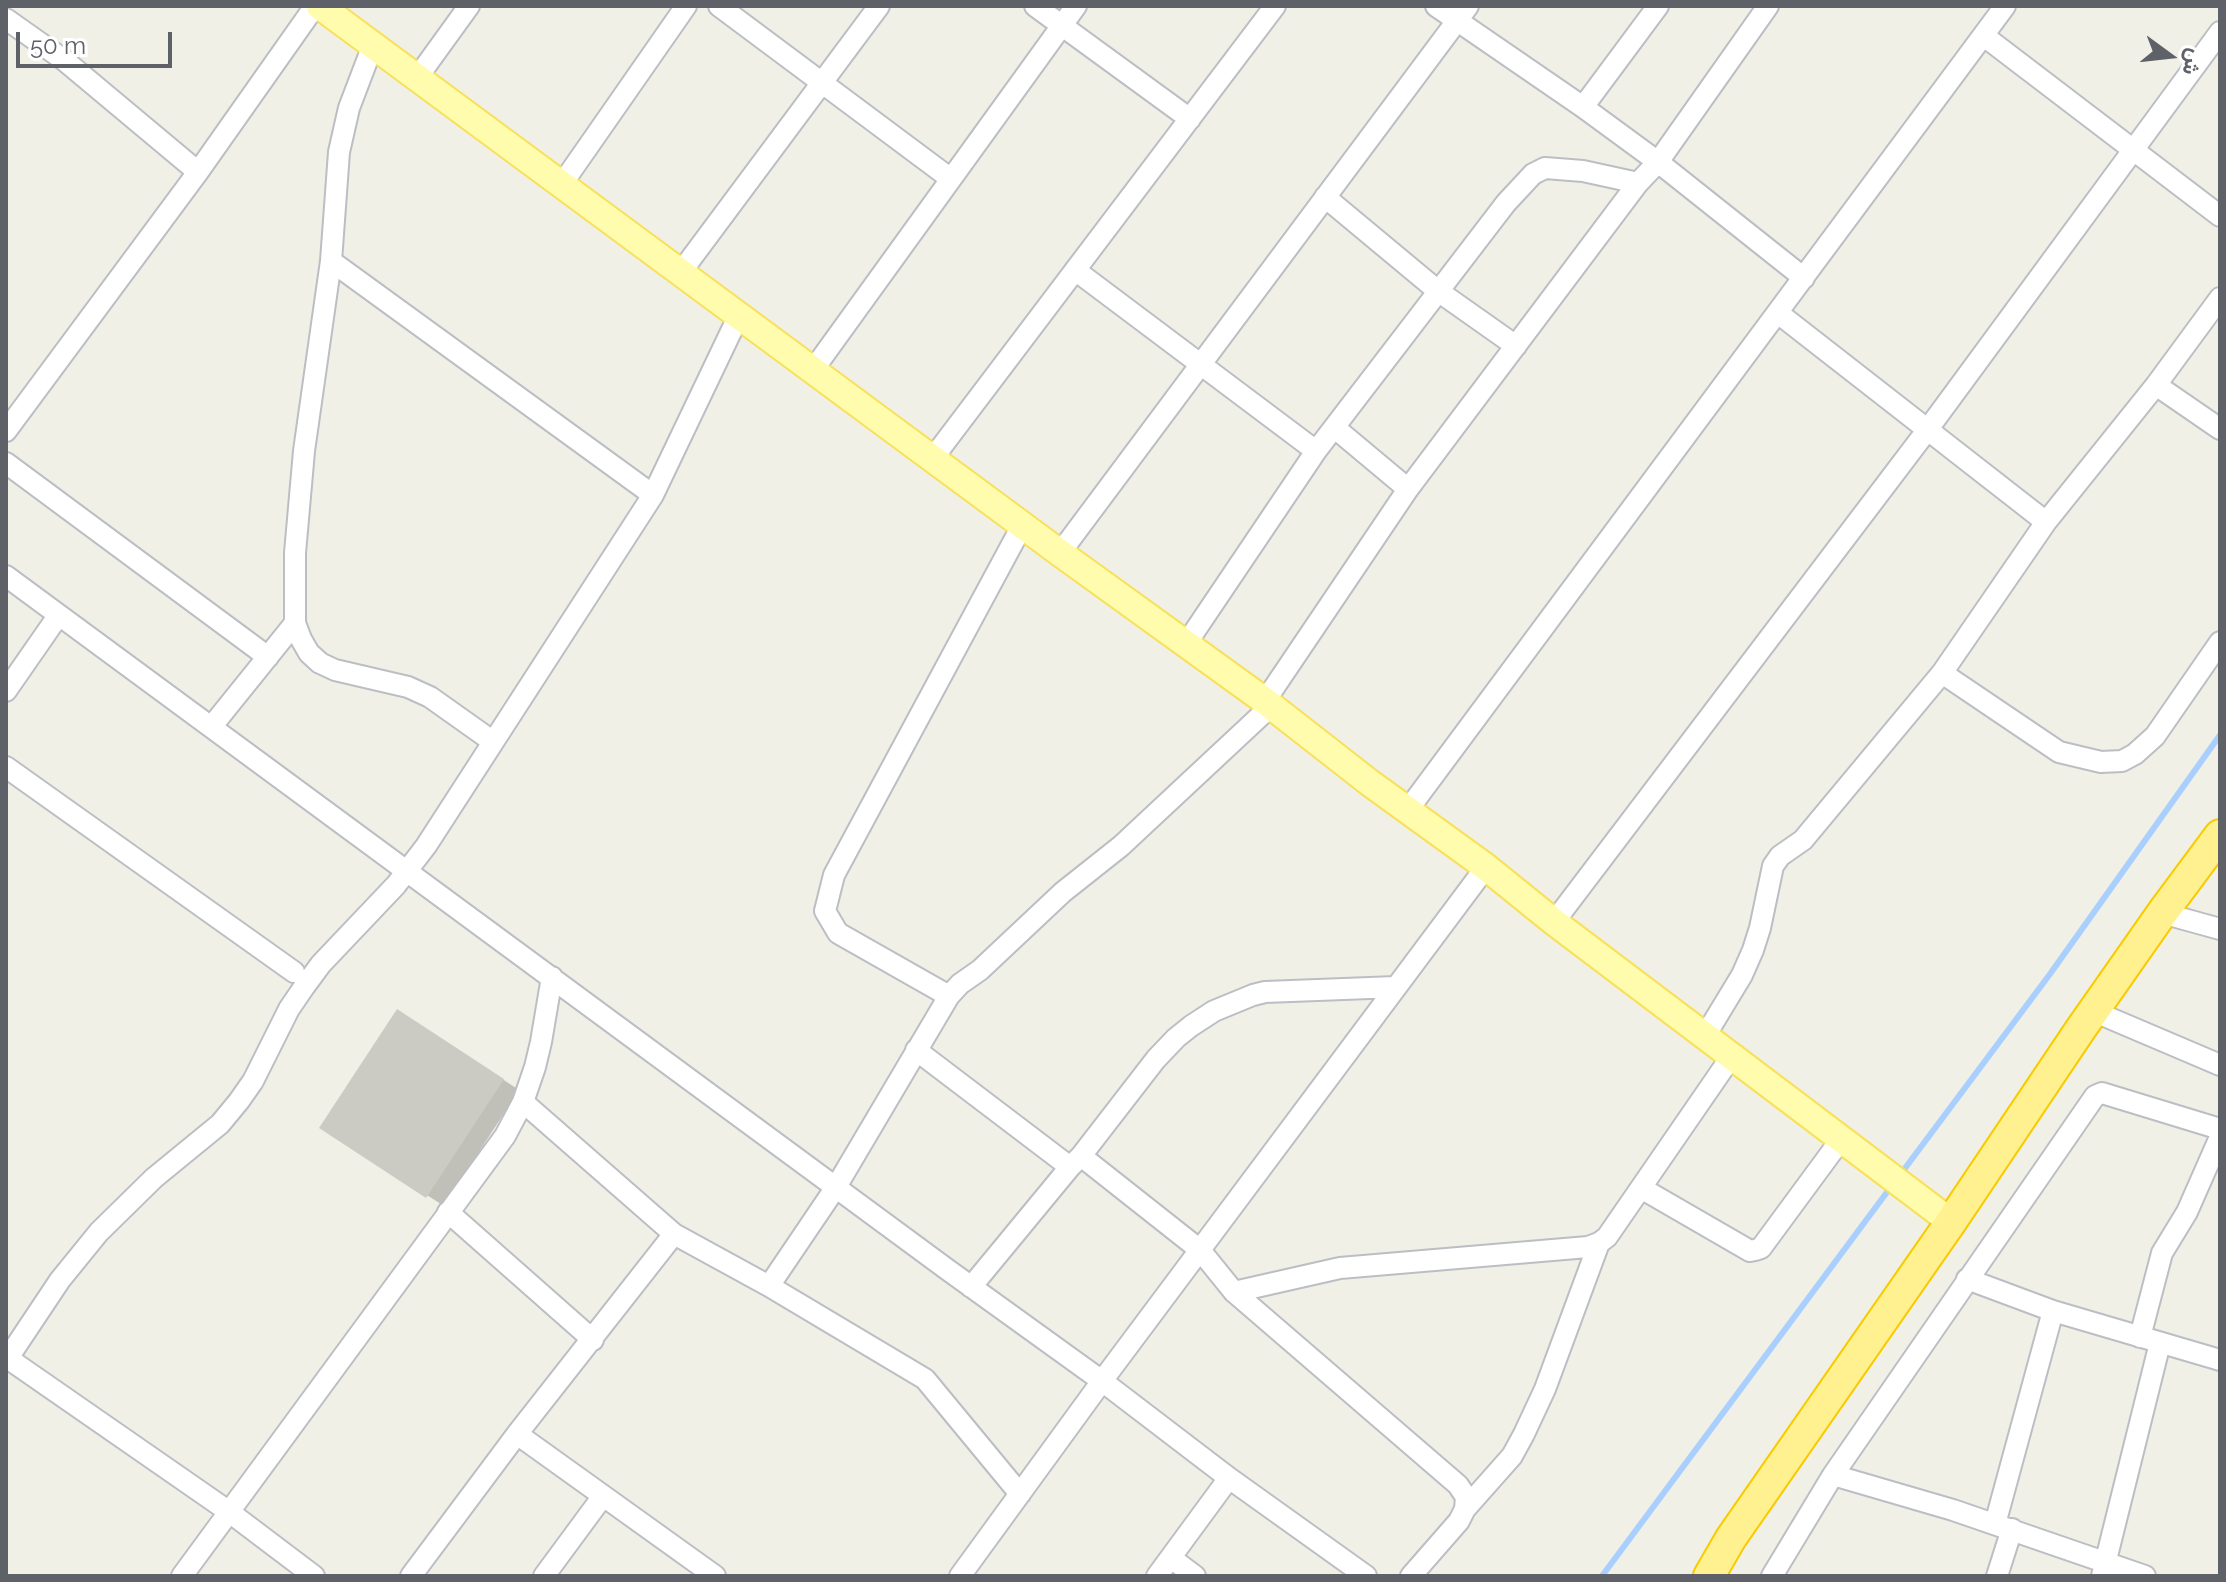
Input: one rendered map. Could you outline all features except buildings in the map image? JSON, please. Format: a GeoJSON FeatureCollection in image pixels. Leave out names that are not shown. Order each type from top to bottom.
{"type":"FeatureCollection","features":[{"type":"Feature","properties":{"kind":"highway"},"geometry":{"type":"LineString","coordinates":[[1709,1576],[1731,1538],[1951,1222],[2093,1011],[2220,835]]}},
{"type":"Feature","properties":{"kind":"main road"},"geometry":{"type":"LineString","coordinates":[[317,6],[1268,703],[1951,1222]]}},
{"type":"Feature","properties":{"kind":"street"},"geometry":{"type":"LineString","coordinates":[[6,431],[317,6]]}},
{"type":"Feature","properties":{"kind":"street"},"geometry":{"type":"LineString","coordinates":[[417,78],[469,6]]}},
{"type":"Feature","properties":{"kind":"street"},"geometry":{"type":"LineString","coordinates":[[562,184],[686,6]]}},
{"type":"Feature","properties":{"kind":"street"},"geometry":{"type":"LineString","coordinates":[[719,6],[951,179]]}},
{"type":"Feature","properties":{"kind":"street"},"geometry":{"type":"LineString","coordinates":[[681,272],[879,6]]}},
{"type":"Feature","properties":{"kind":"street"},"geometry":{"type":"LineString","coordinates":[[1035,6],[1190,119]]}},
{"type":"Feature","properties":{"kind":"street"},"geometry":{"type":"LineString","coordinates":[[813,370],[1076,6]]}},
{"type":"Feature","properties":{"kind":"street"},"geometry":{"type":"LineString","coordinates":[[933,458],[1275,6]]}},
{"type":"Feature","properties":{"kind":"street"},"geometry":{"type":"LineString","coordinates":[[1436,6],[1463,14],[1804,278]]}},
{"type":"Feature","properties":{"kind":"street"},"geometry":{"type":"LineString","coordinates":[[1583,107],[1658,6]]}},
{"type":"Feature","properties":{"kind":"street"},"geometry":{"type":"LineString","coordinates":[[769,1286],[836,1187],[949,996],[1063,892],[1121,846],[1268,703],[1408,489],[1638,183],[1658,162],[1768,6]]}},
{"type":"Feature","properties":{"kind":"street"},"geometry":{"type":"LineString","coordinates":[[1407,811],[2005,6]]}},
{"type":"Feature","properties":{"kind":"street"},"geometry":{"type":"LineString","coordinates":[[1060,553],[1463,14]]}},
{"type":"Feature","properties":{"kind":"street"},"geometry":{"type":"LineString","coordinates":[[6,19],[64,60],[198,172]]}},
{"type":"Feature","properties":{"kind":"street"},"geometry":{"type":"LineString","coordinates":[[1554,922],[1928,429],[2220,32]]}},
{"type":"Feature","properties":{"kind":"street"},"geometry":{"type":"LineString","coordinates":[[1984,36],[2220,216]]}},
{"type":"Feature","properties":{"kind":"street"},"geometry":{"type":"LineString","coordinates":[[373,45],[349,108],[339,152],[331,261],[304,451],[295,553],[295,623],[309,653],[320,663],[335,670],[408,687],[430,697],[492,741]]}},
{"type":"Feature","properties":{"kind":"street"},"geometry":{"type":"LineString","coordinates":[[1186,644],[1316,451],[1506,203],[1533,174],[1545,168],[1583,171],[1638,183]]}},
{"type":"Feature","properties":{"kind":"street"},"geometry":{"type":"LineString","coordinates":[[1325,197],[1438,291],[1516,346]]}},
{"type":"Feature","properties":{"kind":"street"},"geometry":{"type":"LineString","coordinates":[[331,261],[653,495]]}},
{"type":"Feature","properties":{"kind":"street"},"geometry":{"type":"LineString","coordinates":[[1075,270],[1316,451]]}},
{"type":"Feature","properties":{"kind":"street"},"geometry":{"type":"LineString","coordinates":[[1705,1036],[1742,975],[1753,950],[1773,866],[1780,856],[1803,840],[1942,673],[2046,522],[2156,385],[2220,298]]}},
{"type":"Feature","properties":{"kind":"street"},"geometry":{"type":"LineString","coordinates":[[1778,313],[2046,522]]}},
{"type":"Feature","properties":{"kind":"street"},"geometry":{"type":"LineString","coordinates":[[314,1576],[228,1511],[7,1359],[60,1280],[99,1232],[154,1178],[220,1124],[239,1101],[304,987],[321,964],[396,885],[426,846],[653,495],[739,315]]}},
{"type":"Feature","properties":{"kind":"street"},"geometry":{"type":"LineString","coordinates":[[2156,385],[2220,429]]}},
{"type":"Feature","properties":{"kind":"street"},"geometry":{"type":"LineString","coordinates":[[1335,428],[1408,489]]}},
{"type":"Feature","properties":{"kind":"street"},"geometry":{"type":"LineString","coordinates":[[6,463],[268,657]]}},
{"type":"Feature","properties":{"kind":"street"},"geometry":{"type":"LineString","coordinates":[[949,996],[838,933],[825,911],[834,875],[1023,524]]}},
{"type":"Feature","properties":{"kind":"street"},"geometry":{"type":"LineString","coordinates":[[6,576],[1366,1576]]}},
{"type":"Feature","properties":{"kind":"street"},"geometry":{"type":"LineString","coordinates":[[6,691],[58,616]]}},
{"type":"Feature","properties":{"kind":"street"},"geometry":{"type":"LineString","coordinates":[[212,726],[295,623]]}},
{"type":"Feature","properties":{"kind":"street"},"geometry":{"type":"LineString","coordinates":[[1942,673],[2059,752],[2101,762],[2122,761],[2155,736],[2220,642]]}},
{"type":"Feature","properties":{"kind":"street"},"geometry":{"type":"LineString","coordinates":[[6,767],[294,972]]}},
{"type":"Feature","properties":{"kind":"street"},"geometry":{"type":"LineString","coordinates":[[960,1576],[1486,867]]}},
{"type":"Feature","properties":{"kind":"street"},"geometry":{"type":"LineString","coordinates":[[2162,913],[2220,929]]}},
{"type":"Feature","properties":{"kind":"street"},"geometry":{"type":"LineString","coordinates":[[182,1576],[505,1136],[523,1102],[541,1042],[552,977]]}},
{"type":"Feature","properties":{"kind":"street"},"geometry":{"type":"LineString","coordinates":[[971,1287],[1076,1162],[1156,1059],[1176,1038],[1214,1011],[1265,992],[1396,987]]}},
{"type":"Feature","properties":{"kind":"street"},"geometry":{"type":"LineString","coordinates":[[2093,1011],[2220,1065]]}},
{"type":"Feature","properties":{"kind":"street"},"geometry":{"type":"LineString","coordinates":[[916,1050],[1200,1250],[1234,1292],[1458,1485],[1466,1497],[1465,1509]]}},
{"type":"Feature","properties":{"kind":"street"},"geometry":{"type":"LineString","coordinates":[[1234,1292],[1340,1268],[1588,1247],[1599,1243],[1607,1237],[1731,1057]]}},
{"type":"Feature","properties":{"kind":"street"},"geometry":{"type":"LineString","coordinates":[[1772,1576],[1833,1475],[2095,1096],[2102,1093],[2220,1129]]}},
{"type":"Feature","properties":{"kind":"street"},"geometry":{"type":"LineString","coordinates":[[523,1102],[674,1234],[769,1286],[925,1379],[1020,1494]]}},
{"type":"Feature","properties":{"kind":"street"},"geometry":{"type":"LineString","coordinates":[[2140,1337],[2162,1253],[2187,1212],[2220,1137]]}},
{"type":"Feature","properties":{"kind":"street"},"geometry":{"type":"LineString","coordinates":[[1641,1188],[1750,1251],[1755,1250],[1761,1248],[1842,1138]]}},
{"type":"Feature","properties":{"kind":"street"},"geometry":{"type":"LineString","coordinates":[[448,1212],[593,1340]]}},
{"type":"Feature","properties":{"kind":"street"},"geometry":{"type":"LineString","coordinates":[[411,1576],[517,1434],[674,1234]]}},
{"type":"Feature","properties":{"kind":"street"},"geometry":{"type":"LineString","coordinates":[[1411,1576],[1512,1456],[1545,1389],[1599,1243]]}},
{"type":"Feature","properties":{"kind":"street"},"geometry":{"type":"LineString","coordinates":[[1967,1279],[2053,1311],[2220,1360]]}},
{"type":"Feature","properties":{"kind":"street"},"geometry":{"type":"LineString","coordinates":[[1997,1576],[2003,1527],[2053,1311]]}},
{"type":"Feature","properties":{"kind":"street"},"geometry":{"type":"LineString","coordinates":[[2103,1570],[2160,1343]]}},
{"type":"Feature","properties":{"kind":"street"},"geometry":{"type":"LineString","coordinates":[[517,1434],[715,1576]]}},
{"type":"Feature","properties":{"kind":"street"},"geometry":{"type":"LineString","coordinates":[[1833,1475],[2003,1527],[2103,1570],[2145,1576]]}},
{"type":"Feature","properties":{"kind":"street"},"geometry":{"type":"LineString","coordinates":[[1157,1576],[1229,1478]]}},
{"type":"Feature","properties":{"kind":"street"},"geometry":{"type":"LineString","coordinates":[[544,1576],[603,1496]]}},
{"type":"Feature","properties":{"kind":"street"},"geometry":{"type":"LineString","coordinates":[[1171,1558],[1195,1576]]}},
{"type":"Feature","properties":{"kind":"waterway"},"geometry":{"type":"LineString","coordinates":[[1900,1175],[2050,974],[2220,735]]}},
{"type":"Feature","properties":{"kind":"waterway"},"geometry":{"type":"LineString","coordinates":[[1602,1576],[1893,1184]]}}]}
